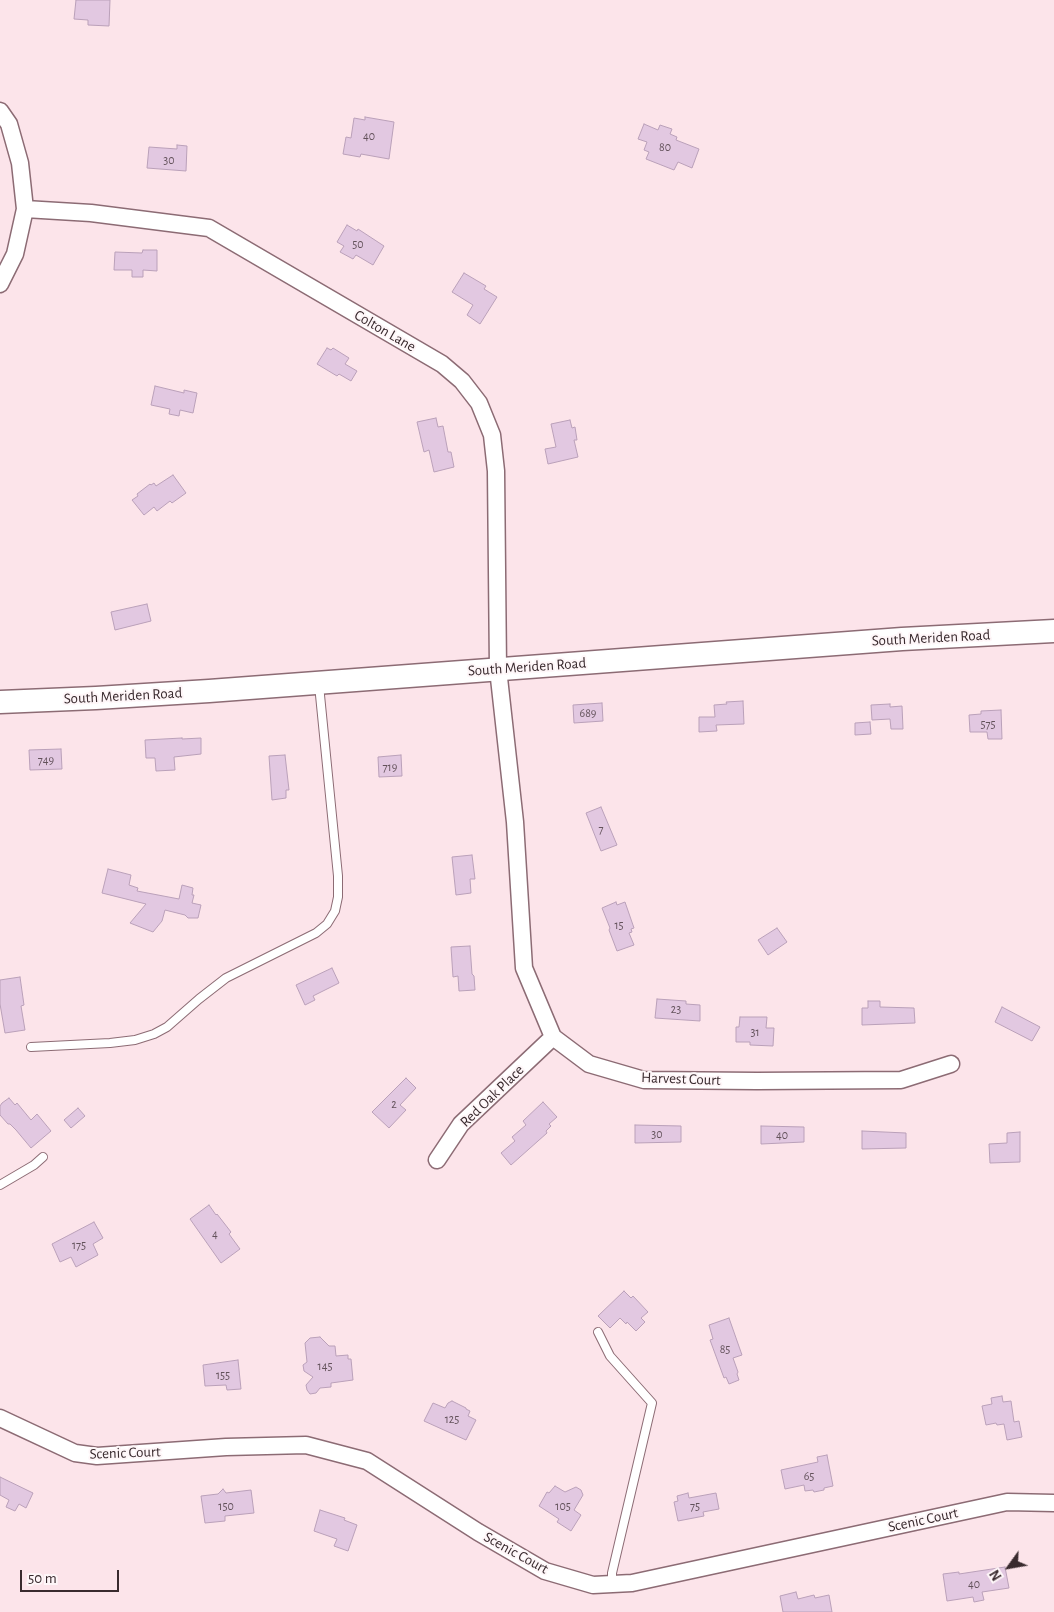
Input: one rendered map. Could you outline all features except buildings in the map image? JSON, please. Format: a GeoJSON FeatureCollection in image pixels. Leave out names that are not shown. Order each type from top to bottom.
{"type":"FeatureCollection","features":[{"type":"Feature","properties":{"kind":"main road","name":"South Meriden Road"},"geometry":{"type":"LineString","coordinates":[[0,702],[96,698],[319,683],[893,640],[1054,631]]}},
{"type":"Feature","properties":{"kind":"street"},"geometry":{"type":"LineString","coordinates":[[0,111],[9,124],[20,163],[25,209],[15,254],[0,284]]}},
{"type":"Feature","properties":{"kind":"street","name":"Colton Lane"},"geometry":{"type":"LineString","coordinates":[[25,209],[91,212],[208,228],[442,364],[462,381],[479,403],[492,435],[496,471],[498,670]]}},
{"type":"Feature","properties":{"kind":"street"},"geometry":{"type":"LineString","coordinates":[[498,670],[515,822],[524,968],[553,1037]]}},
{"type":"Feature","properties":{"kind":"street","name":"Harvest Court"},"geometry":{"type":"LineString","coordinates":[[553,1037],[589,1064],[644,1080],[901,1080],[951,1064]]}},
{"type":"Feature","properties":{"kind":"street","name":"Red Oak Place"},"geometry":{"type":"LineString","coordinates":[[437,1160],[461,1124],[553,1037]]}},
{"type":"Feature","properties":{"kind":"street","name":"Scenic Court"},"geometry":{"type":"LineString","coordinates":[[0,1418],[75,1454],[97,1456],[306,1445],[367,1461],[478,1532],[545,1571],[593,1585],[632,1583],[1007,1502],[1054,1503]]}},
{"type":"Feature","properties":{"kind":"lane"},"geometry":{"type":"LineString","coordinates":[[31,1047],[110,1043],[134,1040],[154,1034],[167,1027],[198,999],[226,978],[316,933],[327,924],[335,911],[338,897],[338,876],[319,683]]}},
{"type":"Feature","properties":{"kind":"lane"},"geometry":{"type":"LineString","coordinates":[[0,1186],[34,1165],[43,1157]]}},
{"type":"Feature","properties":{"kind":"lane"},"geometry":{"type":"LineString","coordinates":[[598,1332],[610,1356],[652,1403],[612,1573],[612,1584]]}}]}
